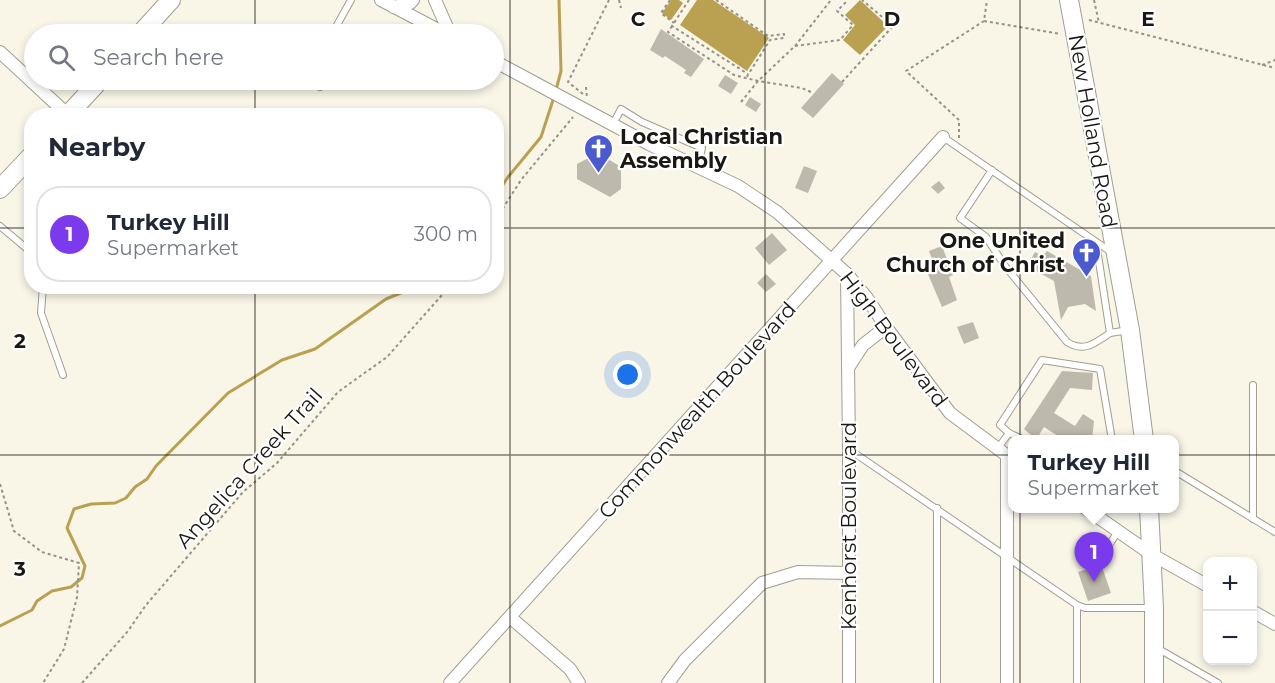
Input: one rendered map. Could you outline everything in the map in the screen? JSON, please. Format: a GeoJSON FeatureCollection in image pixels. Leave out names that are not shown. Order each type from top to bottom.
{"type":"FeatureCollection","features":[{"type":"Feature","properties":{"kind":"main road"},"geometry":{"type":"LineString","coordinates":[[149,24],[171,0]]}},
{"type":"Feature","properties":{"kind":"main road","name":"New Holland Road"},"geometry":{"type":"LineString","coordinates":[[1069,0],[1130,330],[1143,435]]}},
{"type":"Feature","properties":{"kind":"main road"},"geometry":{"type":"LineString","coordinates":[[74,108],[91,90]]}},
{"type":"Feature","properties":{"kind":"main road"},"geometry":{"type":"LineString","coordinates":[[0,189],[24,164]]}},
{"type":"Feature","properties":{"kind":"main road"},"geometry":{"type":"LineString","coordinates":[[1149,513],[1154,608],[1154,683]]}},
{"type":"Feature","properties":{"kind":"street"},"geometry":{"type":"LineString","coordinates":[[381,0],[428,24]]}},
{"type":"Feature","properties":{"kind":"street"},"geometry":{"type":"LineString","coordinates":[[394,7],[413,0]]}},
{"type":"Feature","properties":{"kind":"street"},"geometry":{"type":"LineString","coordinates":[[435,0],[444,24]]}},
{"type":"Feature","properties":{"kind":"street"},"geometry":{"type":"LineString","coordinates":[[0,52],[24,74]]}},
{"type":"Feature","properties":{"kind":"street","name":"High Boulevard"},"geometry":{"type":"LineString","coordinates":[[504,66],[698,168],[738,186],[766,204],[847,274],[867,297],[886,327],[950,413],[1006,455]]}},
{"type":"Feature","properties":{"kind":"street"},"geometry":{"type":"LineString","coordinates":[[41,90],[60,108]]}},
{"type":"Feature","properties":{"kind":"street","name":"Commonwealth Boulevard"},"geometry":{"type":"LineString","coordinates":[[450,683],[943,137]]}},
{"type":"Feature","properties":{"kind":"street","name":"Kenhorst Boulevard"},"geometry":{"type":"LineString","coordinates":[[847,274],[849,683]]}},
{"type":"Feature","properties":{"kind":"street"},"geometry":{"type":"LineString","coordinates":[[847,369],[863,345],[886,327]]}},
{"type":"Feature","properties":{"kind":"street"},"geometry":{"type":"LineString","coordinates":[[1006,455],[1007,683]]}},
{"type":"Feature","properties":{"kind":"street"},"geometry":{"type":"LineString","coordinates":[[1091,513],[1151,554],[1203,583]]}},
{"type":"Feature","properties":{"kind":"street"},"geometry":{"type":"LineString","coordinates":[[668,683],[685,660],[762,583],[798,572],[849,573]]}},
{"type":"Feature","properties":{"kind":"street"},"geometry":{"type":"LineString","coordinates":[[1257,614],[1275,624]]}},
{"type":"Feature","properties":{"kind":"street"},"geometry":{"type":"LineString","coordinates":[[510,617],[570,669],[579,683]]}},
{"type":"Feature","properties":{"kind":"lane"},"geometry":{"type":"LineString","coordinates":[[338,24],[351,0]]}},
{"type":"Feature","properties":{"kind":"lane"},"geometry":{"type":"LineString","coordinates":[[613,124],[621,109],[674,137],[702,148],[698,168]]}},
{"type":"Feature","properties":{"kind":"lane"},"geometry":{"type":"LineString","coordinates":[[943,137],[1116,255]]}},
{"type":"Feature","properties":{"kind":"lane"},"geometry":{"type":"LineString","coordinates":[[992,170],[960,218],[986,237],[1005,266],[1066,342],[1074,347],[1083,348],[1110,333],[1130,330]]}},
{"type":"Feature","properties":{"kind":"lane"},"geometry":{"type":"LineString","coordinates":[[0,226],[24,246]]}},
{"type":"Feature","properties":{"kind":"lane"},"geometry":{"type":"LineString","coordinates":[[1096,242],[1110,333]]}},
{"type":"Feature","properties":{"kind":"lane"},"geometry":{"type":"LineString","coordinates":[[42,294],[41,313],[63,375]]}},
{"type":"Feature","properties":{"kind":"lane"},"geometry":{"type":"LineString","coordinates":[[1013,435],[1000,425],[1042,360],[1100,369],[1111,435]]}},
{"type":"Feature","properties":{"kind":"lane"},"geometry":{"type":"LineString","coordinates":[[1253,519],[1254,385]]}},
{"type":"Feature","properties":{"kind":"lane"},"geometry":{"type":"LineString","coordinates":[[849,449],[1077,605],[1085,608],[1154,608]]}},
{"type":"Feature","properties":{"kind":"lane"},"geometry":{"type":"LineString","coordinates":[[1179,473],[1275,532]]}},
{"type":"Feature","properties":{"kind":"lane"},"geometry":{"type":"LineString","coordinates":[[937,508],[937,683]]}},
{"type":"Feature","properties":{"kind":"lane"},"geometry":{"type":"LineString","coordinates":[[1108,547],[1118,531]]}},
{"type":"Feature","properties":{"kind":"lane"},"geometry":{"type":"LineString","coordinates":[[1077,605],[1077,683]]}},
{"type":"Feature","properties":{"kind":"lane"},"geometry":{"type":"LineString","coordinates":[[1154,646],[1218,683]]}},
{"type":"Feature","properties":{"kind":"path"},"geometry":{"type":"LineString","coordinates":[[586,87],[587,98],[568,82],[609,0]]}},
{"type":"Feature","properties":{"kind":"path"},"geometry":{"type":"LineString","coordinates":[[619,0],[621,8]]}},
{"type":"Feature","properties":{"kind":"path"},"geometry":{"type":"LineString","coordinates":[[670,0],[661,13],[747,76],[758,81],[802,88],[813,93]]}},
{"type":"Feature","properties":{"kind":"path"},"geometry":{"type":"LineString","coordinates":[[682,0],[688,2],[668,32],[730,72],[747,76]]}},
{"type":"Feature","properties":{"kind":"path"},"geometry":{"type":"LineString","coordinates":[[716,0],[768,36],[784,34],[784,38],[770,40],[747,76]]}},
{"type":"Feature","properties":{"kind":"path"},"geometry":{"type":"LineString","coordinates":[[741,102],[758,81],[795,46],[831,0]]}},
{"type":"Feature","properties":{"kind":"path"},"geometry":{"type":"LineString","coordinates":[[795,46],[840,40],[853,25],[837,11],[848,0]]}},
{"type":"Feature","properties":{"kind":"path"},"geometry":{"type":"LineString","coordinates":[[842,82],[893,26],[862,0]]}},
{"type":"Feature","properties":{"kind":"path"},"geometry":{"type":"LineString","coordinates":[[984,21],[987,0]]}},
{"type":"Feature","properties":{"kind":"path"},"geometry":{"type":"LineString","coordinates":[[1094,0],[1099,23]]}},
{"type":"Feature","properties":{"kind":"path"},"geometry":{"type":"LineString","coordinates":[[1089,20],[1275,68]]}},
{"type":"Feature","properties":{"kind":"path"},"geometry":{"type":"LineString","coordinates":[[959,148],[959,120],[906,71],[984,21],[1065,35]]}},
{"type":"Feature","properties":{"kind":"path"},"geometry":{"type":"LineString","coordinates":[[1262,65],[1275,60]]}},
{"type":"Feature","properties":{"kind":"path"},"geometry":{"type":"LineString","coordinates":[[728,77],[730,72]]}},
{"type":"Feature","properties":{"kind":"path"},"geometry":{"type":"LineString","coordinates":[[504,207],[576,105]]}},
{"type":"Feature","properties":{"kind":"path","name":"Angelica Creek Trail"},"geometry":{"type":"LineString","coordinates":[[82,683],[243,492],[277,463],[338,392],[387,357],[443,294]]}},
{"type":"Feature","properties":{"kind":"path"},"geometry":{"type":"LineString","coordinates":[[0,484],[14,531],[42,552],[79,563],[77,597],[64,649],[43,683]]}},
{"type":"Feature","properties":{"kind":"shaded area"},"geometry":{"type":"Polygon","coordinates":[[[671,0],[679,0],[683,3],[671,20],[662,13],[671,0]]]}},
{"type":"Feature","properties":{"kind":"shaded area"},"geometry":{"type":"Polygon","coordinates":[[[697,0],[713,0],[769,38],[747,71],[680,25],[697,0]]]}},
{"type":"Feature","properties":{"kind":"shaded area"},"geometry":{"type":"Polygon","coordinates":[[[860,0],[888,26],[860,55],[843,40],[855,25],[845,15],[860,0]]]}},
{"type":"Feature","properties":{"kind":"building"},"geometry":{"type":"Polygon","coordinates":[[[661,29],[704,59],[691,77],[684,73],[686,70],[665,56],[663,58],[650,50],[661,29]]]}},
{"type":"Feature","properties":{"kind":"building"},"geometry":{"type":"Polygon","coordinates":[[[832,73],[844,84],[813,118],[801,108],[832,73]]]}},
{"type":"Feature","properties":{"kind":"building"},"geometry":{"type":"Polygon","coordinates":[[[725,75],[738,83],[731,94],[718,86],[725,75]]]}},
{"type":"Feature","properties":{"kind":"building"},"geometry":{"type":"Polygon","coordinates":[[[750,97],[761,104],[756,112],[745,105],[750,97]]]}},
{"type":"Feature","properties":{"kind":"building","name":"Local Christian Assembly"},"geometry":{"type":"Polygon","coordinates":[[[598,153],[621,167],[621,189],[610,197],[577,179],[577,164],[598,153]]]}},
{"type":"Feature","properties":{"kind":"building"},"geometry":{"type":"Polygon","coordinates":[[[804,166],[817,171],[808,193],[795,188],[804,166]]]}},
{"type":"Feature","properties":{"kind":"building"},"geometry":{"type":"Polygon","coordinates":[[[939,181],[945,188],[938,194],[931,187],[939,181]]]}},
{"type":"Feature","properties":{"kind":"building"},"geometry":{"type":"Polygon","coordinates":[[[772,233],[787,250],[769,265],[755,248],[772,233]]]}},
{"type":"Feature","properties":{"kind":"building"},"geometry":{"type":"Polygon","coordinates":[[[942,246],[953,275],[949,277],[957,300],[942,307],[925,267],[934,264],[929,251],[942,246]]]}},
{"type":"Feature","properties":{"kind":"building"},"geometry":{"type":"Polygon","coordinates":[[[1047,251],[1091,276],[1096,311],[1085,304],[1068,307],[1061,320],[1054,281],[1027,266],[1035,252],[1043,256],[1047,251]]]}},
{"type":"Feature","properties":{"kind":"building"},"geometry":{"type":"Polygon","coordinates":[[[766,274],[776,284],[766,292],[757,283],[766,274]]]}},
{"type":"Feature","properties":{"kind":"building"},"geometry":{"type":"Polygon","coordinates":[[[973,322],[979,338],[964,344],[957,327],[973,322]]]}},
{"type":"Feature","properties":{"kind":"building"},"geometry":{"type":"Polygon","coordinates":[[[1062,371],[1093,373],[1092,390],[1070,388],[1054,413],[1075,426],[1083,414],[1094,421],[1093,435],[1056,435],[1044,427],[1039,435],[1031,435],[1024,429],[1062,371]]]}},
{"type":"Feature","properties":{"kind":"building"},"geometry":{"type":"Polygon","coordinates":[[[1101,564],[1111,593],[1088,601],[1078,572],[1101,564]]]}},
{"type":"Feature","properties":{"kind":"waterway"},"geometry":{"type":"LineString","coordinates":[[556,90],[561,71],[559,0]]}},
{"type":"Feature","properties":{"kind":"waterway"},"geometry":{"type":"LineString","coordinates":[[504,183],[541,137],[554,97]]}},
{"type":"Feature","properties":{"kind":"waterway"},"geometry":{"type":"LineString","coordinates":[[0,626],[32,610],[37,601],[52,591],[71,587],[82,578],[85,566],[67,528],[74,509],[91,504],[115,503],[126,498],[135,487],[147,479],[156,466],[228,393],[282,360],[315,349],[386,299],[398,294]]}},
{"type":"Feature","properties":{"kind":"place","name":"Local Christian Assembly"},"geometry":{"type":"Point","coordinates":[599,174]}},
{"type":"Feature","properties":{"kind":"place","name":"One United Church of Christ"},"geometry":{"type":"Point","coordinates":[1086,278]}},
{"type":"Feature","properties":{"kind":"place","name":"Turkey Hill"},"geometry":{"type":"Point","coordinates":[1094,582]}}]}
